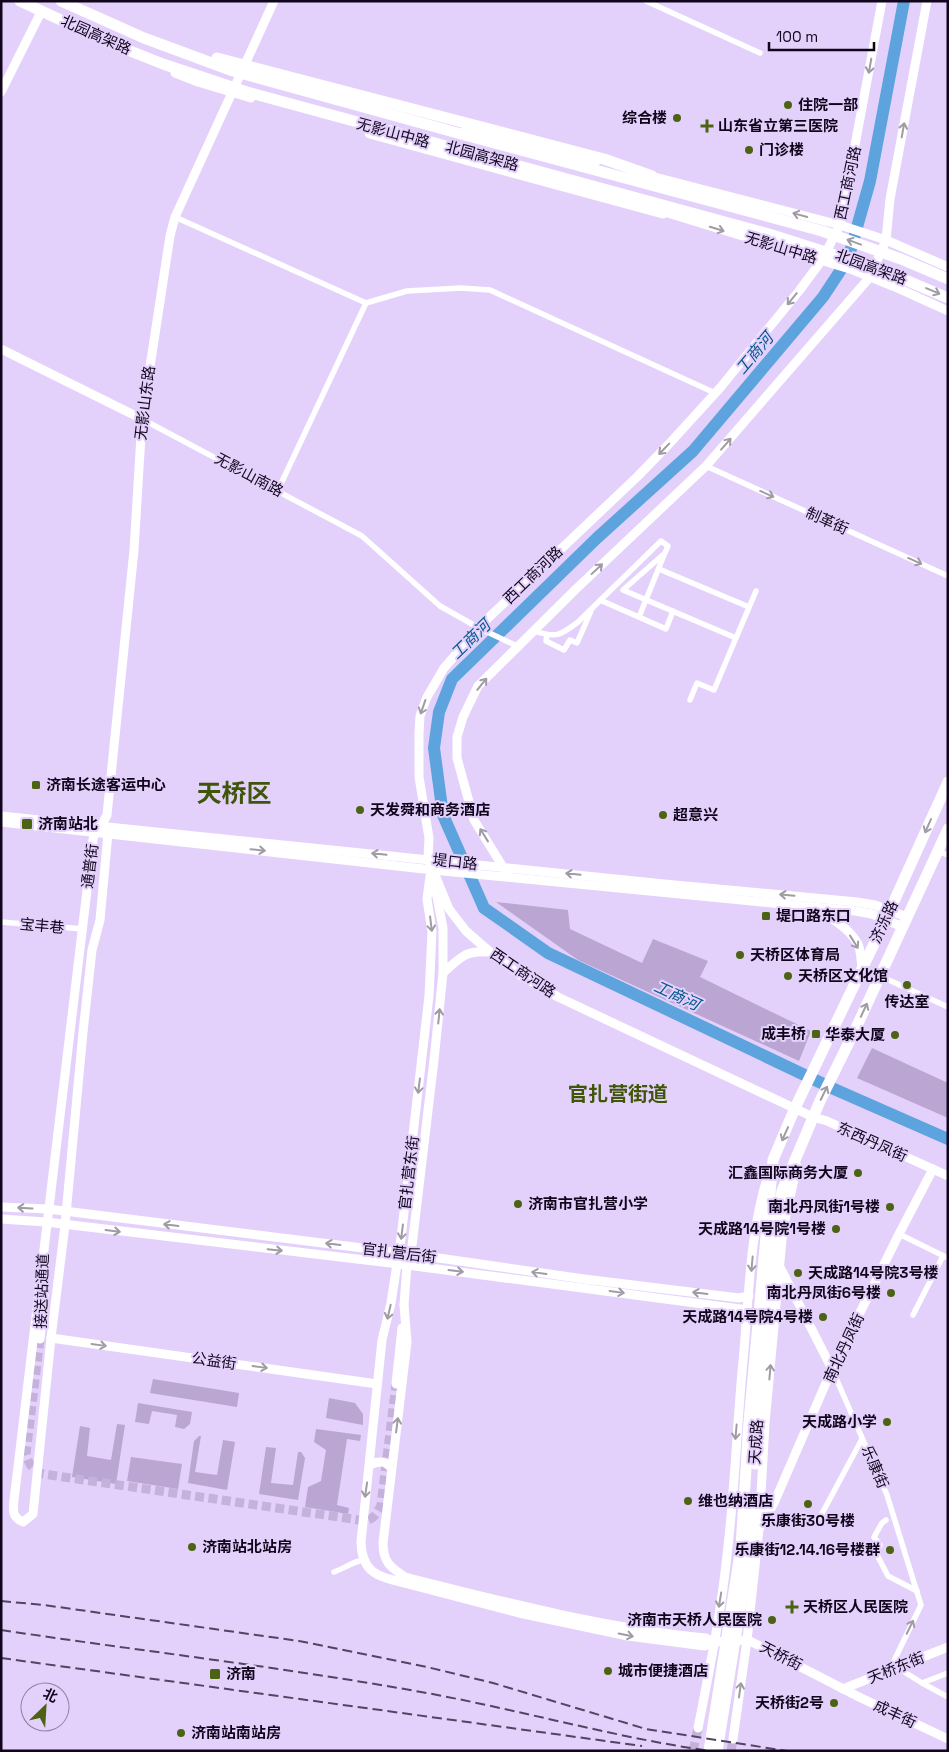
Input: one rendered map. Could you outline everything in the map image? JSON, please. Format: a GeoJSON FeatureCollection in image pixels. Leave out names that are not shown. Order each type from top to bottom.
{"type":"FeatureCollection","features":[{"type":"Feature","properties":{"kind":"highway","name":"北园高架路"},"geometry":{"type":"LineString","coordinates":[[20,1],[110,43],[163,64],[247,92],[769,234],[882,270],[948,298]]}},
{"type":"Feature","properties":{"kind":"highway","name":"北园高架路"},"geometry":{"type":"LineString","coordinates":[[62,1],[144,38],[233,71],[822,231],[901,259],[948,279]]}},
{"type":"Feature","properties":{"kind":"highway"},"geometry":{"type":"LineString","coordinates":[[144,38],[289,78],[604,159],[652,176]]}},
{"type":"Feature","properties":{"kind":"highway"},"geometry":{"type":"LineString","coordinates":[[247,92],[388,139],[669,214]]}},
{"type":"Feature","properties":{"kind":"highway","name":"济泺路"},"geometry":{"type":"LineString","coordinates":[[795,1108],[888,914],[948,782]]}},
{"type":"Feature","properties":{"kind":"highway","name":"济泺路"},"geometry":{"type":"LineString","coordinates":[[813,1117],[905,922],[943,853],[948,829]]}},
{"type":"Feature","properties":{"kind":"highway","name":"天成路"},"geometry":{"type":"LineString","coordinates":[[709,1751],[741,1547],[749,1422],[773,1160],[795,1108]]}},
{"type":"Feature","properties":{"kind":"highway","name":"天成路"},"geometry":{"type":"LineString","coordinates":[[718,1751],[751,1534],[756,1444],[776,1220],[782,1191],[813,1117]]}},
{"type":"Feature","properties":{"kind":"main road","name":"无影山中路"},"geometry":{"type":"LineString","coordinates":[[13,1],[117,50],[232,94],[339,119],[640,203],[669,214],[866,275],[948,311]]}},
{"type":"Feature","properties":{"kind":"main road","name":"无影山中路"},"geometry":{"type":"LineString","coordinates":[[74,1],[138,31],[244,67],[543,150],[652,176],[843,226],[886,240],[948,266]]}},
{"type":"Feature","properties":{"kind":"main road","name":"无影山东路"},"geometry":{"type":"LineString","coordinates":[[97,829],[107,815],[132,568],[142,419],[170,236],[176,217],[274,1]]}},
{"type":"Feature","properties":{"kind":"main road","name":"西工商河路"},"geometry":{"type":"LineString","coordinates":[[795,1108],[558,997],[520,975],[466,931],[449,909],[432,874],[418,777],[420,716],[427,696],[444,668],[479,628],[638,476],[715,393],[799,291],[826,262],[843,226],[882,1]]}},
{"type":"Feature","properties":{"kind":"main road"},"geometry":{"type":"LineString","coordinates":[[509,876],[474,820],[457,758],[457,736],[463,717],[478,686],[576,589],[706,466],[866,275],[886,240],[890,199],[927,1]]}},
{"type":"Feature","properties":{"kind":"main road"},"geometry":{"type":"LineString","coordinates":[[1,92],[40,14]]}},
{"type":"Feature","properties":{"kind":"main road","name":"无影山南路"},"geometry":{"type":"LineString","coordinates":[[1,349],[142,419]]}},
{"type":"Feature","properties":{"kind":"main road","name":"堤口路"},"geometry":{"type":"LineString","coordinates":[[1,816],[97,829],[108,834],[432,874],[446,871],[509,876],[888,914]]}},
{"type":"Feature","properties":{"kind":"main road","name":"堤口路"},"geometry":{"type":"LineString","coordinates":[[1,822],[428,855],[442,860],[503,867],[856,902],[905,922]]}},
{"type":"Feature","properties":{"kind":"main road","name":"通普街"},"geometry":{"type":"LineString","coordinates":[[97,829],[82,930],[46,1222],[13,1513],[16,1519],[23,1522],[32,1514],[65,1225],[92,950],[100,920],[108,834]]}},
{"type":"Feature","properties":{"kind":"main road","name":"官扎营东街"},"geometry":{"type":"LineString","coordinates":[[432,874],[443,928],[443,973],[411,1254],[407,1265],[404,1305],[407,1342],[391,1468],[383,1554],[394,1570],[405,1577],[516,1605],[626,1627],[706,1638],[714,1642]]}},
{"type":"Feature","properties":{"kind":"main road","name":"官扎营东街"},"geometry":{"type":"LineString","coordinates":[[363,1560],[361,1542],[382,1340],[391,1303],[398,1252],[431,969],[432,932],[427,899],[432,874]]}},
{"type":"Feature","properties":{"kind":"main road"},"geometry":{"type":"LineString","coordinates":[[805,906],[826,914],[846,929],[858,945],[862,968]]}},
{"type":"Feature","properties":{"kind":"main road"},"geometry":{"type":"LineString","coordinates":[[443,973],[462,956],[476,951],[490,952]]}},
{"type":"Feature","properties":{"kind":"main road","name":"东西丹凤街"},"geometry":{"type":"LineString","coordinates":[[795,1108],[948,1176]]}},
{"type":"Feature","properties":{"kind":"main road","name":"天成路"},"geometry":{"type":"LineString","coordinates":[[733,1739],[747,1640],[759,1529],[765,1423],[783,1229],[804,1136]]}},
{"type":"Feature","properties":{"kind":"main road","name":"天成路"},"geometry":{"type":"LineString","coordinates":[[698,1728],[714,1642],[728,1546],[736,1432],[755,1233],[761,1198],[773,1160]]}},
{"type":"Feature","properties":{"kind":"main road","name":"南北丹凤街"},"geometry":{"type":"LineString","coordinates":[[759,1529],[777,1496],[832,1369],[933,1169]]}},
{"type":"Feature","properties":{"kind":"main road","name":"官扎营后街"},"geometry":{"type":"LineString","coordinates":[[1,1207],[48,1209],[398,1252],[584,1279],[739,1298],[749,1296]]}},
{"type":"Feature","properties":{"kind":"main road","name":"官扎营后街"},"geometry":{"type":"LineString","coordinates":[[1,1220],[46,1222],[407,1265],[748,1310]]}},
{"type":"Feature","properties":{"kind":"main road","name":"接送站通道"},"geometry":{"type":"LineString","coordinates":[[40,1339],[44,1304],[44,1242]]}},
{"type":"Feature","properties":{"kind":"main road","name":"乐康街"},"geometry":{"type":"LineString","coordinates":[[780,1269],[832,1369]]}},
{"type":"Feature","properties":{"kind":"main road"},"geometry":{"type":"LineString","coordinates":[[396,1384],[404,1305]]}},
{"type":"Feature","properties":{"kind":"main road","name":"公益街"},"geometry":{"type":"LineString","coordinates":[[51,1338],[378,1384]]}},
{"type":"Feature","properties":{"kind":"main road"},"geometry":{"type":"LineString","coordinates":[[370,1465],[381,1462],[388,1464],[391,1468]]}},
{"type":"Feature","properties":{"kind":"main road"},"geometry":{"type":"LineString","coordinates":[[363,1560],[368,1568],[375,1573],[404,1583],[519,1613],[628,1636],[705,1646],[714,1642]]}},
{"type":"Feature","properties":{"kind":"main road","name":"天桥街"},"geometry":{"type":"LineString","coordinates":[[714,1642],[747,1640],[843,1689]]}},
{"type":"Feature","properties":{"kind":"main road","name":"天桥东街"},"geometry":{"type":"LineString","coordinates":[[843,1689],[948,1647]]}},
{"type":"Feature","properties":{"kind":"main road","name":"成丰街"},"geometry":{"type":"LineString","coordinates":[[843,1689],[948,1739]]}},
{"type":"Feature","properties":{"kind":"street"},"geometry":{"type":"LineString","coordinates":[[646,1],[760,53]]}},
{"type":"Feature","properties":{"kind":"street"},"geometry":{"type":"LineString","coordinates":[[176,217],[366,303],[407,290],[461,288],[490,290],[715,393]]}},
{"type":"Feature","properties":{"kind":"street"},"geometry":{"type":"LineString","coordinates":[[278,490],[366,303]]}},
{"type":"Feature","properties":{"kind":"street","name":"无影山南路"},"geometry":{"type":"LineString","coordinates":[[142,419],[362,536],[440,606],[479,628],[517,646]]}},
{"type":"Feature","properties":{"kind":"street","name":"制革街"},"geometry":{"type":"LineString","coordinates":[[706,466],[948,576]]}},
{"type":"Feature","properties":{"kind":"street"},"geometry":{"type":"LineString","coordinates":[[534,631],[547,635],[564,633],[661,541],[668,546],[639,617]]}},
{"type":"Feature","properties":{"kind":"street"},"geometry":{"type":"LineString","coordinates":[[623,590],[665,553]]}},
{"type":"Feature","properties":{"kind":"street"},"geometry":{"type":"LineString","coordinates":[[659,569],[749,607]]}},
{"type":"Feature","properties":{"kind":"street"},"geometry":{"type":"LineString","coordinates":[[614,587],[736,638]]}},
{"type":"Feature","properties":{"kind":"street"},"geometry":{"type":"LineString","coordinates":[[690,700],[697,683],[714,690],[756,591]]}},
{"type":"Feature","properties":{"kind":"street"},"geometry":{"type":"LineString","coordinates":[[600,600],[666,629],[672,611]]}},
{"type":"Feature","properties":{"kind":"street"},"geometry":{"type":"LineString","coordinates":[[547,635],[546,641],[564,650],[570,640],[578,643],[593,607]]}},
{"type":"Feature","properties":{"kind":"street","name":"宝丰巷"},"geometry":{"type":"LineString","coordinates":[[1,922],[82,930]]}},
{"type":"Feature","properties":{"kind":"street"},"geometry":{"type":"LineString","coordinates":[[880,976],[948,1007]]}},
{"type":"Feature","properties":{"kind":"street"},"geometry":{"type":"LineString","coordinates":[[899,1234],[946,1257],[913,1315]]}},
{"type":"Feature","properties":{"kind":"street","name":"乐康街"},"geometry":{"type":"LineString","coordinates":[[832,1369],[886,1495],[922,1605],[894,1670]]}},
{"type":"Feature","properties":{"kind":"street"},"geometry":{"type":"LineString","coordinates":[[818,1522],[862,1439]]}},
{"type":"Feature","properties":{"kind":"street"},"geometry":{"type":"LineString","coordinates":[[886,1520],[882,1523],[874,1537],[880,1545],[876,1553],[888,1576],[917,1590]]}},
{"type":"Feature","properties":{"kind":"street"},"geometry":{"type":"LineString","coordinates":[[334,1572],[345,1568],[352,1562],[363,1560]]}},
{"type":"Feature","properties":{"kind":"street"},"geometry":{"type":"LineString","coordinates":[[894,1670],[948,1697]]}},
{"type":"Feature","properties":{"kind":"street"},"geometry":{"type":"LineString","coordinates":[[922,1683],[948,1673]]}},
{"type":"Feature","properties":{"kind":"shaded area"},"geometry":{"type":"Polygon","coordinates":[[[496,902],[568,910],[570,929],[642,963],[653,939],[708,961],[700,977],[811,1031],[799,1061],[578,960],[496,902]]]}},
{"type":"Feature","properties":{"kind":"shaded area"},"geometry":{"type":"Polygon","coordinates":[[[872,1048],[948,1083],[948,1118],[857,1078],[872,1048]]]}},
{"type":"Feature","properties":{"kind":"shaded area"},"geometry":{"type":"Polygon","coordinates":[[[153,1379],[239,1393],[237,1407],[150,1393],[153,1379]]]}},
{"type":"Feature","properties":{"kind":"shaded area"},"geometry":{"type":"Polygon","coordinates":[[[329,1398],[355,1403],[363,1414],[363,1425],[326,1418],[329,1398]]]}},
{"type":"Feature","properties":{"kind":"shaded area"},"geometry":{"type":"Polygon","coordinates":[[[138,1403],[192,1412],[190,1424],[184,1429],[175,1427],[177,1415],[152,1411],[149,1424],[135,1422],[138,1403]]]}},
{"type":"Feature","properties":{"kind":"shaded area"},"geometry":{"type":"Polygon","coordinates":[[[117,1424],[125,1425],[116,1484],[72,1477],[80,1426],[90,1428],[87,1456],[111,1460],[117,1424]]]}},
{"type":"Feature","properties":{"kind":"shaded area"},"geometry":{"type":"Polygon","coordinates":[[[316,1429],[361,1435],[360,1441],[347,1439],[337,1505],[349,1508],[348,1514],[305,1507],[308,1487],[321,1481],[326,1450],[314,1442],[316,1429]]]}},
{"type":"Feature","properties":{"kind":"shaded area"},"geometry":{"type":"Polygon","coordinates":[[[201,1436],[195,1472],[217,1475],[223,1440],[235,1442],[227,1490],[188,1483],[194,1441],[201,1436]]]}},
{"type":"Feature","properties":{"kind":"shaded area"},"geometry":{"type":"Polygon","coordinates":[[[266,1447],[276,1448],[271,1483],[293,1485],[298,1452],[301,1452],[305,1458],[298,1500],[259,1494],[266,1447]]]}},
{"type":"Feature","properties":{"kind":"shaded area"},"geometry":{"type":"Polygon","coordinates":[[[131,1457],[182,1464],[178,1489],[127,1481],[131,1457]]]}},
{"type":"Feature","properties":{"kind":"waterway","name":"工商河"},"geometry":{"type":"LineString","coordinates":[[904,1],[870,181],[848,259],[823,297],[693,451],[597,538],[452,679],[439,712],[434,748],[443,815],[484,908],[548,953],[834,1089],[948,1139]]}},
{"type":"Feature","properties":{"kind":"tunnel"},"geometry":{"type":"LineString","coordinates":[[40,1339],[26,1454],[28,1461],[39,1472],[366,1521],[374,1517],[381,1505],[396,1384]]}},
{"type":"Feature","properties":{"kind":"tunnel"},"geometry":{"type":"LineString","coordinates":[[693,1751],[698,1728]]}},
{"type":"Feature","properties":{"kind":"tunnel"},"geometry":{"type":"LineString","coordinates":[[731,1751],[733,1739]]}},
{"type":"Feature","properties":{"kind":"railway"},"geometry":{"type":"LineString","coordinates":[[1,1601],[44,1605],[299,1641],[427,1667],[493,1683],[646,1729],[787,1751]]}},
{"type":"Feature","properties":{"kind":"railway"},"geometry":{"type":"LineString","coordinates":[[1,1630],[369,1683],[457,1699],[637,1738],[710,1751]]}},
{"type":"Feature","properties":{"kind":"railway"},"geometry":{"type":"LineString","coordinates":[[1,1658],[642,1746]]}},
{"type":"Feature","properties":{"kind":"place","name":"住院一部"},"geometry":{"type":"Point","coordinates":[788,105]}},
{"type":"Feature","properties":{"kind":"place","name":"综合楼"},"geometry":{"type":"Point","coordinates":[677,118]}},
{"type":"Feature","properties":{"kind":"place","name":"山东省立第三医院"},"geometry":{"type":"Point","coordinates":[707,126]}},
{"type":"Feature","properties":{"kind":"place","name":"门诊楼"},"geometry":{"type":"Point","coordinates":[749,150]}},
{"type":"Feature","properties":{"kind":"place","name":"济南长途客运中心"},"geometry":{"type":"Point","coordinates":[36,785]}},
{"type":"Feature","properties":{"kind":"place","name":"天发舜和商务酒店"},"geometry":{"type":"Point","coordinates":[360,810]}},
{"type":"Feature","properties":{"kind":"place","name":"超意兴"},"geometry":{"type":"Point","coordinates":[663,815]}},
{"type":"Feature","properties":{"kind":"place","name":"济南站北"},"geometry":{"type":"Point","coordinates":[27,824]}},
{"type":"Feature","properties":{"kind":"place","name":"堤口路东口"},"geometry":{"type":"Point","coordinates":[766,916]}},
{"type":"Feature","properties":{"kind":"place","name":"天桥区体育局"},"geometry":{"type":"Point","coordinates":[740,955]}},
{"type":"Feature","properties":{"kind":"place","name":"天桥区文化馆"},"geometry":{"type":"Point","coordinates":[788,976]}},
{"type":"Feature","properties":{"kind":"place","name":"传达室"},"geometry":{"type":"Point","coordinates":[907,985]}},
{"type":"Feature","properties":{"kind":"place","name":"成丰桥"},"geometry":{"type":"Point","coordinates":[816,1034]}},
{"type":"Feature","properties":{"kind":"place","name":"华泰大厦"},"geometry":{"type":"Point","coordinates":[895,1035]}},
{"type":"Feature","properties":{"kind":"place","name":"汇鑫国际商务大厦"},"geometry":{"type":"Point","coordinates":[858,1173]}},
{"type":"Feature","properties":{"kind":"place","name":"济南市官扎营小学"},"geometry":{"type":"Point","coordinates":[518,1204]}},
{"type":"Feature","properties":{"kind":"place","name":"南北丹凤街1号楼"},"geometry":{"type":"Point","coordinates":[890,1207]}},
{"type":"Feature","properties":{"kind":"place","name":"天成路14号院1号楼"},"geometry":{"type":"Point","coordinates":[836,1229]}},
{"type":"Feature","properties":{"kind":"place","name":"天成路14号院3号楼"},"geometry":{"type":"Point","coordinates":[798,1273]}},
{"type":"Feature","properties":{"kind":"place","name":"南北丹凤街6号楼"},"geometry":{"type":"Point","coordinates":[891,1293]}},
{"type":"Feature","properties":{"kind":"place","name":"天成路14号院4号楼"},"geometry":{"type":"Point","coordinates":[823,1317]}},
{"type":"Feature","properties":{"kind":"place","name":"天成路小学"},"geometry":{"type":"Point","coordinates":[887,1422]}},
{"type":"Feature","properties":{"kind":"place","name":"维也纳酒店"},"geometry":{"type":"Point","coordinates":[688,1501]}},
{"type":"Feature","properties":{"kind":"place","name":"乐康街30号楼"},"geometry":{"type":"Point","coordinates":[808,1504]}},
{"type":"Feature","properties":{"kind":"place","name":"济南站北站房"},"geometry":{"type":"Point","coordinates":[192,1547]}},
{"type":"Feature","properties":{"kind":"place","name":"乐康街12.14.16号楼群"},"geometry":{"type":"Point","coordinates":[890,1550]}},
{"type":"Feature","properties":{"kind":"place","name":"天桥区人民医院"},"geometry":{"type":"Point","coordinates":[792,1607]}},
{"type":"Feature","properties":{"kind":"place","name":"济南市天桥人民医院"},"geometry":{"type":"Point","coordinates":[772,1620]}},
{"type":"Feature","properties":{"kind":"place","name":"城市便捷酒店"},"geometry":{"type":"Point","coordinates":[608,1671]}},
{"type":"Feature","properties":{"kind":"place","name":"济南"},"geometry":{"type":"Point","coordinates":[215,1674]}},
{"type":"Feature","properties":{"kind":"place","name":"天桥街2号"},"geometry":{"type":"Point","coordinates":[834,1703]}},
{"type":"Feature","properties":{"kind":"place","name":"济南站南站房"},"geometry":{"type":"Point","coordinates":[181,1733]}},
{"type":"Feature","properties":{"kind":"district","name":"天桥区"},"geometry":{"type":"Point","coordinates":[234,793]}},
{"type":"Feature","properties":{"kind":"district","name":"官扎营街道"},"geometry":{"type":"Point","coordinates":[618,1094]}}]}
